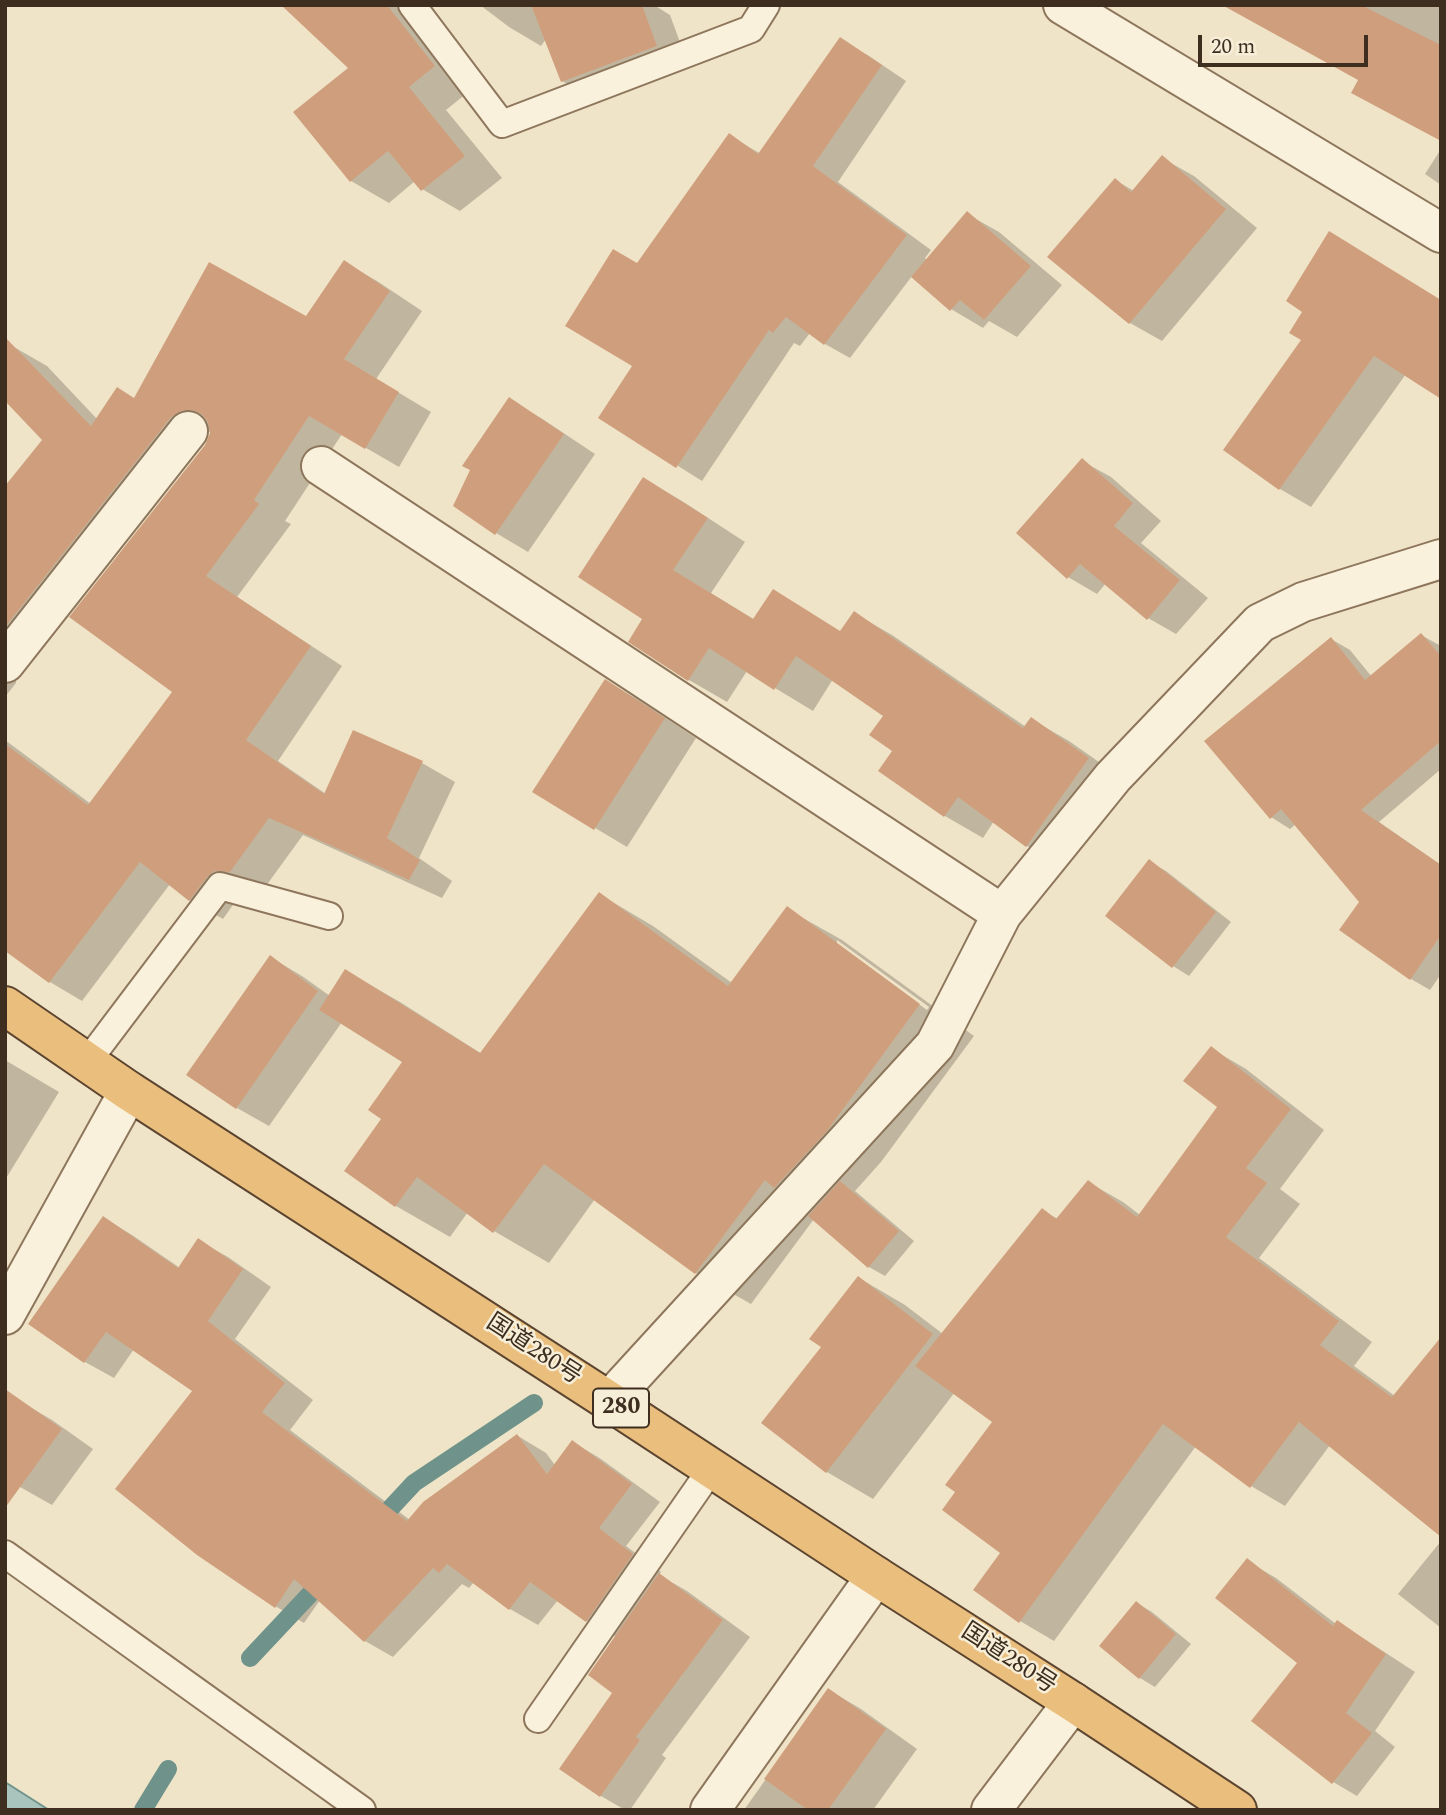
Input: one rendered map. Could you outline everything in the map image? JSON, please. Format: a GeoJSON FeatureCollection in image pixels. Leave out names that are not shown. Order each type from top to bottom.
{"type":"FeatureCollection","features":[{"type":"Feature","properties":{"kind":"highway","name":"国道280号"},"geometry":{"type":"LineString","coordinates":[[5,1006],[129,1091],[1237,1810]]}},
{"type":"Feature","properties":{"kind":"street"},"geometry":{"type":"LineString","coordinates":[[1063,5],[1441,233]]}},
{"type":"Feature","properties":{"kind":"street"},"geometry":{"type":"LineString","coordinates":[[5,663],[188,431]]}},
{"type":"Feature","properties":{"kind":"street"},"geometry":{"type":"LineString","coordinates":[[321,466],[1002,914]]}},
{"type":"Feature","properties":{"kind":"street"},"geometry":{"type":"LineString","coordinates":[[610,1401],[935,1045],[1002,914],[1113,777],[1259,623],[1303,602],[1441,559]]}},
{"type":"Feature","properties":{"kind":"street"},"geometry":{"type":"LineString","coordinates":[[5,1315],[129,1091]]}},
{"type":"Feature","properties":{"kind":"street"},"geometry":{"type":"LineString","coordinates":[[710,1810],[876,1576]]}},
{"type":"Feature","properties":{"kind":"street"},"geometry":{"type":"LineString","coordinates":[[991,1810],[1073,1702]]}},
{"type":"Feature","properties":{"kind":"lane"},"geometry":{"type":"LineString","coordinates":[[412,5],[502,124],[751,29],[766,5]]}},
{"type":"Feature","properties":{"kind":"lane"},"geometry":{"type":"LineString","coordinates":[[87,1062],[220,886],[329,916]]}},
{"type":"Feature","properties":{"kind":"lane"},"geometry":{"type":"LineString","coordinates":[[538,1719],[712,1468]]}},
{"type":"Feature","properties":{"kind":"lane"},"geometry":{"type":"LineString","coordinates":[[5,1555],[362,1810]]}},
{"type":"Feature","properties":{"kind":"water"},"geometry":{"type":"Polygon","coordinates":[[[5,1782],[49,1810],[5,1810],[5,1782]]]}},
{"type":"Feature","properties":{"kind":"building"},"geometry":{"type":"Polygon","coordinates":[[[281,5],[387,5],[435,66],[409,87],[465,156],[421,191],[388,151],[350,182],[293,112],[348,68],[281,5]]]}},
{"type":"Feature","properties":{"kind":"building"},"geometry":{"type":"Polygon","coordinates":[[[531,5],[642,5],[657,46],[561,82],[531,5]]]}},
{"type":"Feature","properties":{"kind":"building"},"geometry":{"type":"Polygon","coordinates":[[[1222,5],[1361,5],[1441,45],[1441,141],[1351,93],[1358,80],[1222,5]]]}},
{"type":"Feature","properties":{"kind":"building"},"geometry":{"type":"Polygon","coordinates":[[[840,37],[882,65],[813,166],[907,235],[824,345],[786,317],[773,333],[769,330],[676,468],[598,418],[632,366],[565,326],[613,249],[637,263],[729,133],[758,154],[840,37]]]}},
{"type":"Feature","properties":{"kind":"building"},"geometry":{"type":"Polygon","coordinates":[[[1162,155],[1226,209],[1129,324],[1047,257],[1115,178],[1131,192],[1162,155]]]}},
{"type":"Feature","properties":{"kind":"building"},"geometry":{"type":"Polygon","coordinates":[[[967,211],[1031,266],[984,320],[960,300],[950,311],[911,277],[967,211]]]}},
{"type":"Feature","properties":{"kind":"building"},"geometry":{"type":"Polygon","coordinates":[[[1329,231],[1441,300],[1441,399],[1374,356],[1279,490],[1223,450],[1301,340],[1289,333],[1302,312],[1286,301],[1329,231]]]}},
{"type":"Feature","properties":{"kind":"building"},"geometry":{"type":"Polygon","coordinates":[[[344,260],[390,291],[344,359],[399,392],[365,449],[309,416],[254,500],[259,504],[206,576],[311,646],[246,740],[324,794],[353,730],[423,761],[387,838],[420,860],[409,880],[269,818],[230,872],[214,871],[189,901],[140,862],[49,983],[5,951],[5,744],[88,805],[172,692],[69,617],[205,445],[210,433],[208,422],[202,414],[192,410],[181,411],[171,417],[5,627],[5,486],[42,440],[5,401],[5,337],[91,426],[117,387],[134,398],[209,262],[306,316],[344,260]]]}},
{"type":"Feature","properties":{"kind":"building"},"geometry":{"type":"Polygon","coordinates":[[[509,397],[564,434],[495,535],[453,506],[470,470],[462,466],[509,397]]]}},
{"type":"Feature","properties":{"kind":"building"},"geometry":{"type":"Polygon","coordinates":[[[1082,458],[1133,503],[1114,526],[1180,580],[1147,620],[1080,564],[1067,579],[1016,533],[1082,458]]]}},
{"type":"Feature","properties":{"kind":"building"},"geometry":{"type":"Polygon","coordinates":[[[643,477],[708,518],[673,570],[753,619],[773,589],[840,631],[854,611],[1023,728],[1031,717],[1089,758],[1026,847],[958,797],[944,817],[878,771],[892,751],[869,735],[883,716],[796,656],[774,690],[709,648],[688,681],[628,642],[642,619],[578,577],[643,477]]]}},
{"type":"Feature","properties":{"kind":"building"},"geometry":{"type":"Polygon","coordinates":[[[1421,633],[1441,656],[1441,741],[1361,810],[1441,865],[1441,935],[1410,980],[1339,930],[1359,902],[1281,809],[1270,819],[1204,741],[1331,637],[1365,680],[1421,633]]]}},
{"type":"Feature","properties":{"kind":"building"},"geometry":{"type":"Polygon","coordinates":[[[605,679],[665,718],[594,830],[532,792],[605,679]]]}},
{"type":"Feature","properties":{"kind":"building"},"geometry":{"type":"Polygon","coordinates":[[[1149,859],[1216,912],[1172,968],[1105,916],[1149,859]]]}},
{"type":"Feature","properties":{"kind":"building"},"geometry":{"type":"Polygon","coordinates":[[[599,892],[728,986],[787,906],[920,1004],[827,1131],[774,1188],[765,1180],[695,1274],[544,1164],[493,1233],[417,1177],[395,1207],[344,1171],[381,1119],[368,1110],[402,1062],[319,1010],[345,969],[480,1053],[599,892]]]}},
{"type":"Feature","properties":{"kind":"building"},"geometry":{"type":"Polygon","coordinates":[[[270,955],[318,991],[236,1109],[186,1075],[270,955]]]}},
{"type":"Feature","properties":{"kind":"building"},"geometry":{"type":"Polygon","coordinates":[[[1211,1046],[1291,1109],[1246,1168],[1267,1183],[1226,1237],[1339,1321],[1320,1345],[1392,1397],[1441,1337],[1441,1537],[1299,1422],[1250,1488],[1163,1424],[1019,1623],[973,1590],[1000,1553],[942,1510],[955,1492],[945,1485],[992,1422],[915,1366],[1042,1208],[1056,1219],[1088,1180],[1137,1217],[1217,1107],[1183,1081],[1211,1046]]]}},
{"type":"Feature","properties":{"kind":"building"},"geometry":{"type":"Polygon","coordinates":[[[840,1181],[899,1231],[868,1268],[808,1216],[840,1181]]]}},
{"type":"Feature","properties":{"kind":"building"},"geometry":{"type":"Polygon","coordinates":[[[103,1216],[178,1268],[198,1238],[243,1269],[208,1321],[285,1383],[262,1412],[407,1521],[423,1502],[517,1434],[547,1474],[572,1440],[632,1484],[599,1528],[633,1554],[586,1622],[530,1582],[509,1610],[447,1564],[439,1573],[433,1568],[364,1642],[294,1579],[275,1608],[197,1555],[115,1489],[192,1391],[106,1332],[84,1363],[28,1324],[103,1216]]]}},
{"type":"Feature","properties":{"kind":"building"},"geometry":{"type":"Polygon","coordinates":[[[858,1276],[933,1334],[826,1473],[761,1423],[821,1347],[809,1339],[858,1276]]]}},
{"type":"Feature","properties":{"kind":"building"},"geometry":{"type":"Polygon","coordinates":[[[5,1389],[62,1429],[5,1508],[5,1389]]]}},
{"type":"Feature","properties":{"kind":"building"},"geometry":{"type":"Polygon","coordinates":[[[1247,1558],[1333,1626],[1337,1620],[1386,1654],[1346,1713],[1372,1733],[1332,1784],[1251,1721],[1297,1663],[1215,1598],[1247,1558]]]}},
{"type":"Feature","properties":{"kind":"building"},"geometry":{"type":"Polygon","coordinates":[[[659,1573],[723,1620],[636,1737],[640,1740],[600,1797],[559,1769],[612,1693],[588,1675],[659,1573]]]}},
{"type":"Feature","properties":{"kind":"building"},"geometry":{"type":"Polygon","coordinates":[[[1136,1601],[1176,1634],[1139,1679],[1099,1646],[1136,1601]]]}},
{"type":"Feature","properties":{"kind":"building"},"geometry":{"type":"Polygon","coordinates":[[[828,1688],[886,1729],[828,1810],[808,1810],[764,1779],[828,1688]]]}},
{"type":"Feature","properties":{"kind":"waterway"},"geometry":{"type":"LineString","coordinates":[[374,1526],[414,1483],[534,1403]]}},
{"type":"Feature","properties":{"kind":"waterway"},"geometry":{"type":"LineString","coordinates":[[250,1658],[326,1577]]}},
{"type":"Feature","properties":{"kind":"waterway"},"geometry":{"type":"LineString","coordinates":[[143,1810],[168,1769]]}}]}
